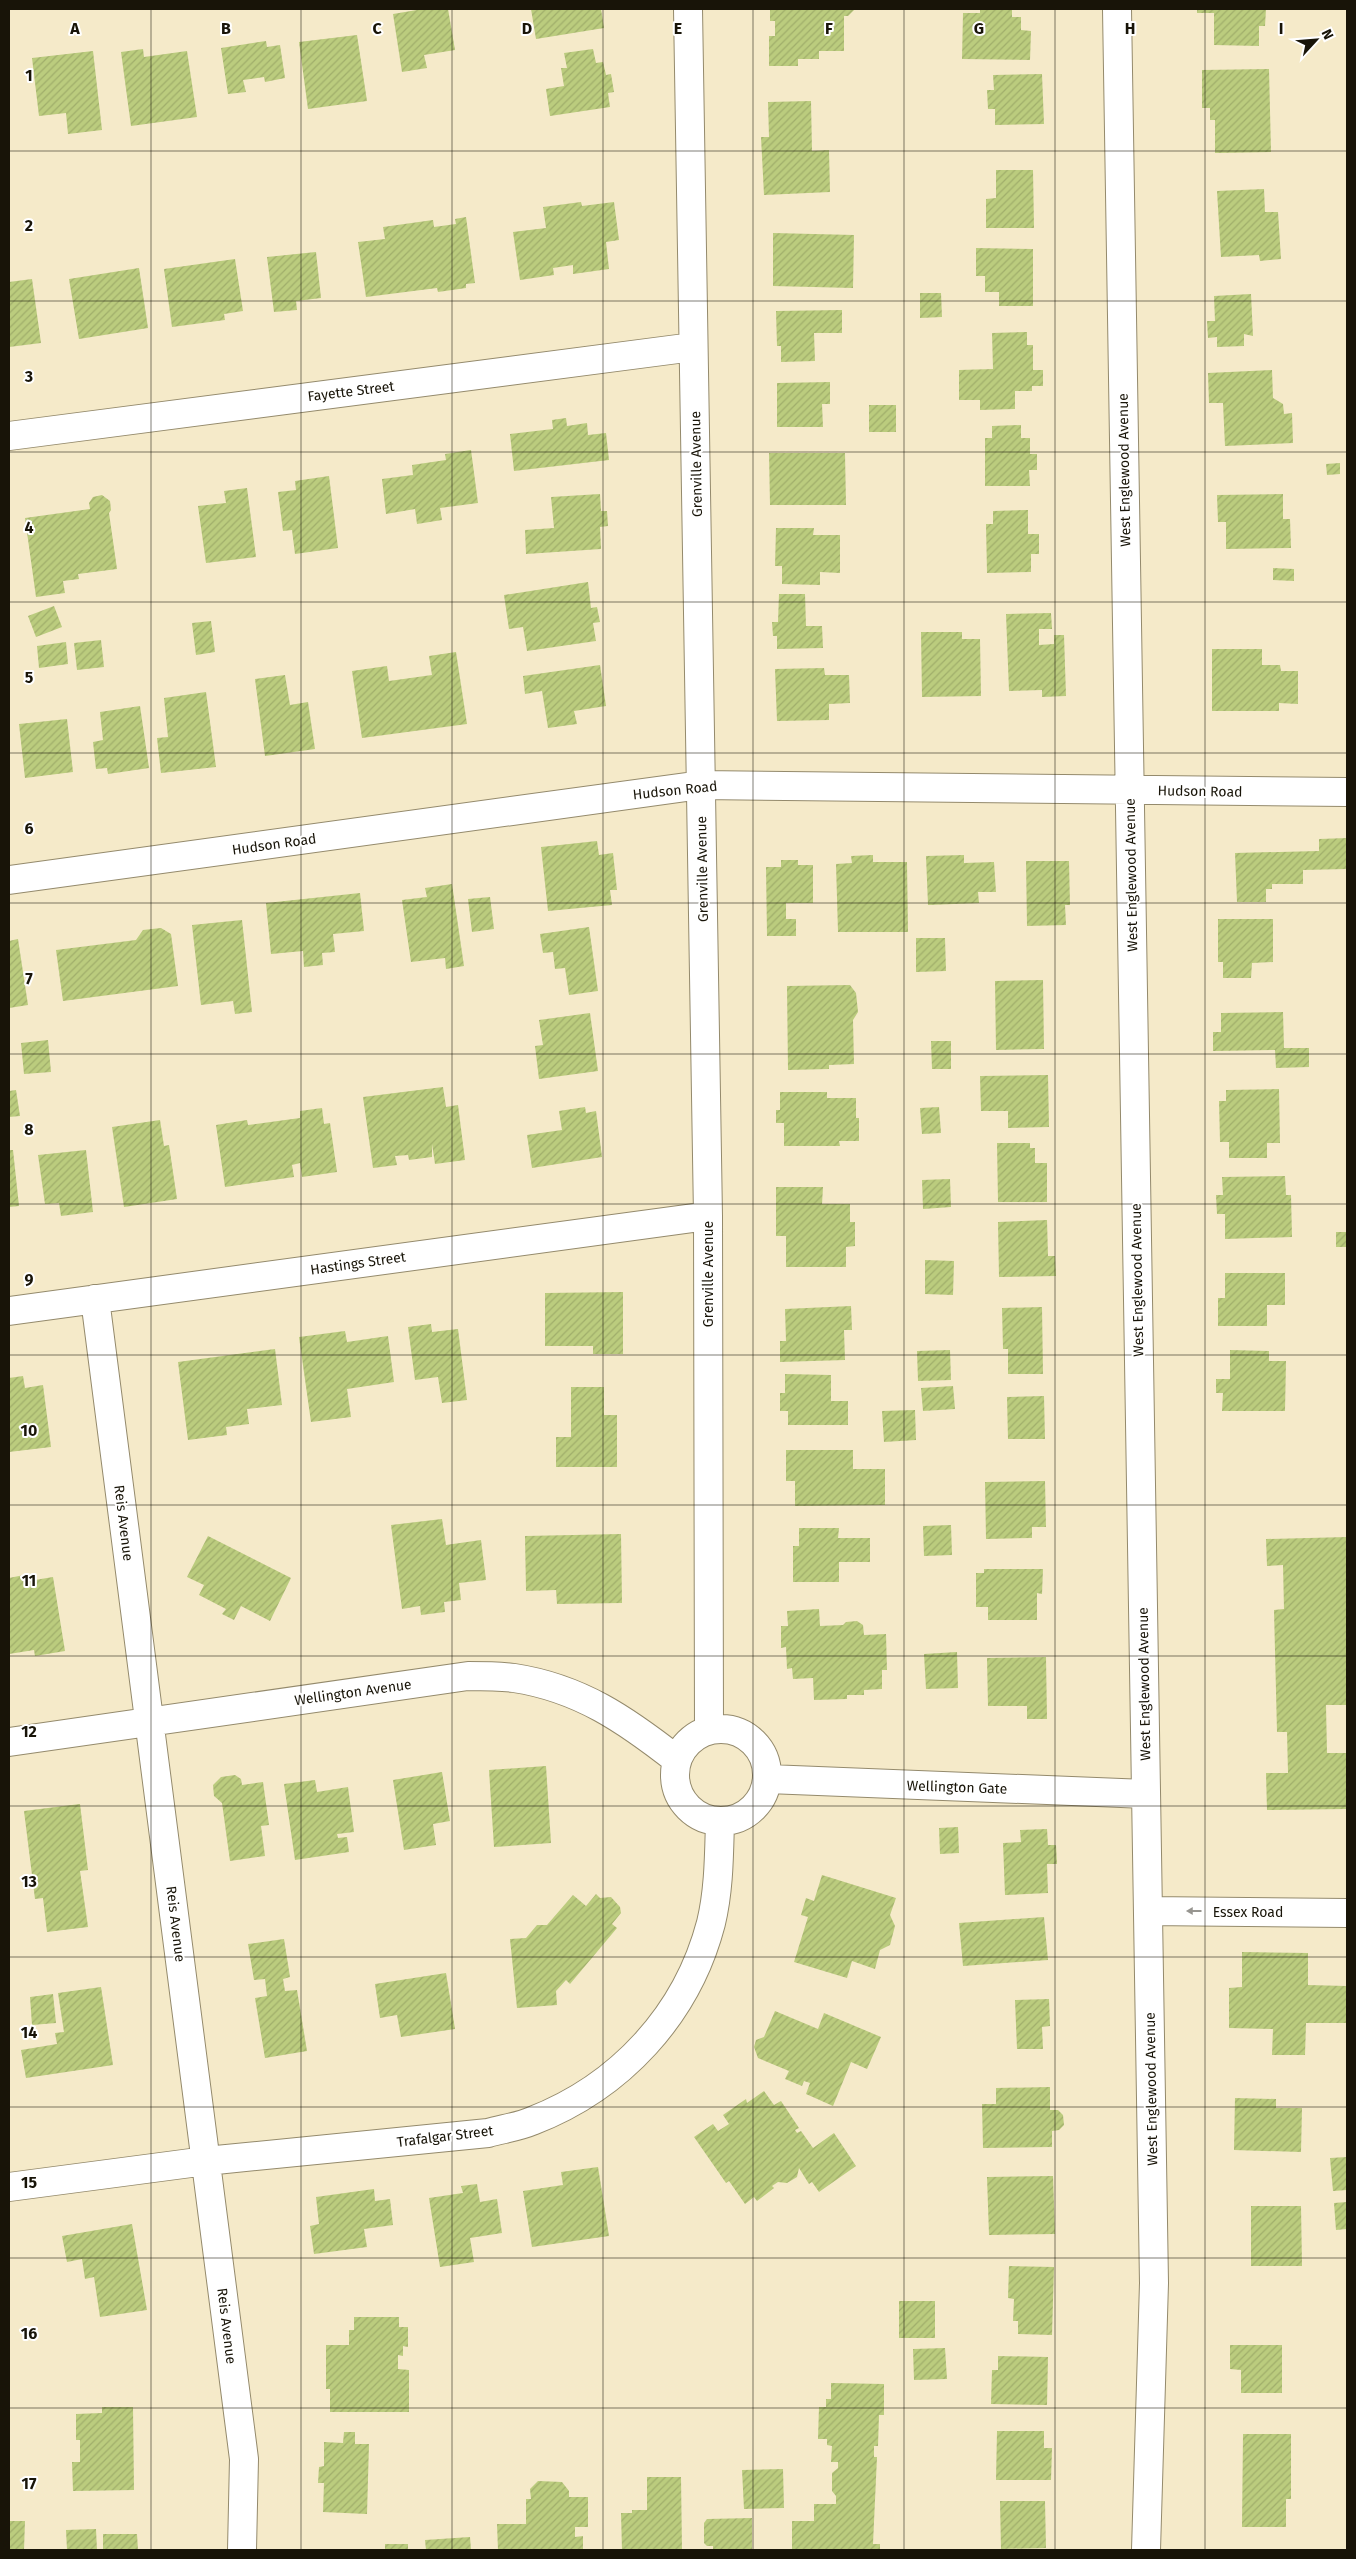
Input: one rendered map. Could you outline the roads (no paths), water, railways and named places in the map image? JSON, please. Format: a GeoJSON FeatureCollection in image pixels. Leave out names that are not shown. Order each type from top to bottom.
{"type":"FeatureCollection","features":[{"type":"Feature","properties":{"kind":"street","name":"Grenville Avenue"},"geometry":{"type":"LineString","coordinates":[[688,9],[708,1216],[710,1729]]}},
{"type":"Feature","properties":{"kind":"street","name":"West Englewood Avenue"},"geometry":{"type":"LineString","coordinates":[[1117,9],[1154,2282],[1146,2550]]}},
{"type":"Feature","properties":{"kind":"street","name":"Fayette Street"},"geometry":{"type":"LineString","coordinates":[[9,436],[694,346]]}},
{"type":"Feature","properties":{"kind":"street","name":"Hudson Road"},"geometry":{"type":"LineString","coordinates":[[9,880],[701,785],[1347,792]]}},
{"type":"Feature","properties":{"kind":"street","name":"Hastings Street"},"geometry":{"type":"LineString","coordinates":[[9,1311],[708,1216]]}},
{"type":"Feature","properties":{"kind":"street","name":"Reis Avenue"},"geometry":{"type":"LineString","coordinates":[[96,1299],[244,2459],[242,2550]]}},
{"type":"Feature","properties":{"kind":"street","name":"Wellington Avenue"},"geometry":{"type":"LineString","coordinates":[[9,1742],[468,1676],[514,1678],[558,1688],[600,1705],[642,1732],[677,1760]]}},
{"type":"Feature","properties":{"kind":"street"},"geometry":{"type":"LineString","coordinates":[[724,1728],[739,1731],[752,1739],[762,1751],[767,1764],[768,1780],[764,1794],[756,1807],[743,1816],[712,1821],[698,1815],[686,1805],[676,1783],[677,1760],[685,1746],[696,1735],[710,1729],[724,1728]]}},
{"type":"Feature","properties":{"kind":"street","name":"Wellington Gate"},"geometry":{"type":"LineString","coordinates":[[768,1780],[1146,1794]]}},
{"type":"Feature","properties":{"kind":"street","name":"Trafalgar Street"},"geometry":{"type":"LineString","coordinates":[[9,2187],[206,2161],[488,2133],[531,2122],[576,2101],[616,2074],[651,2040],[677,2004],[697,1964],[711,1922],[718,1879],[720,1821]]}},
{"type":"Feature","properties":{"kind":"street","name":"Essex Road"},"geometry":{"type":"LineString","coordinates":[[1148,1911],[1347,1913]]}}]}
